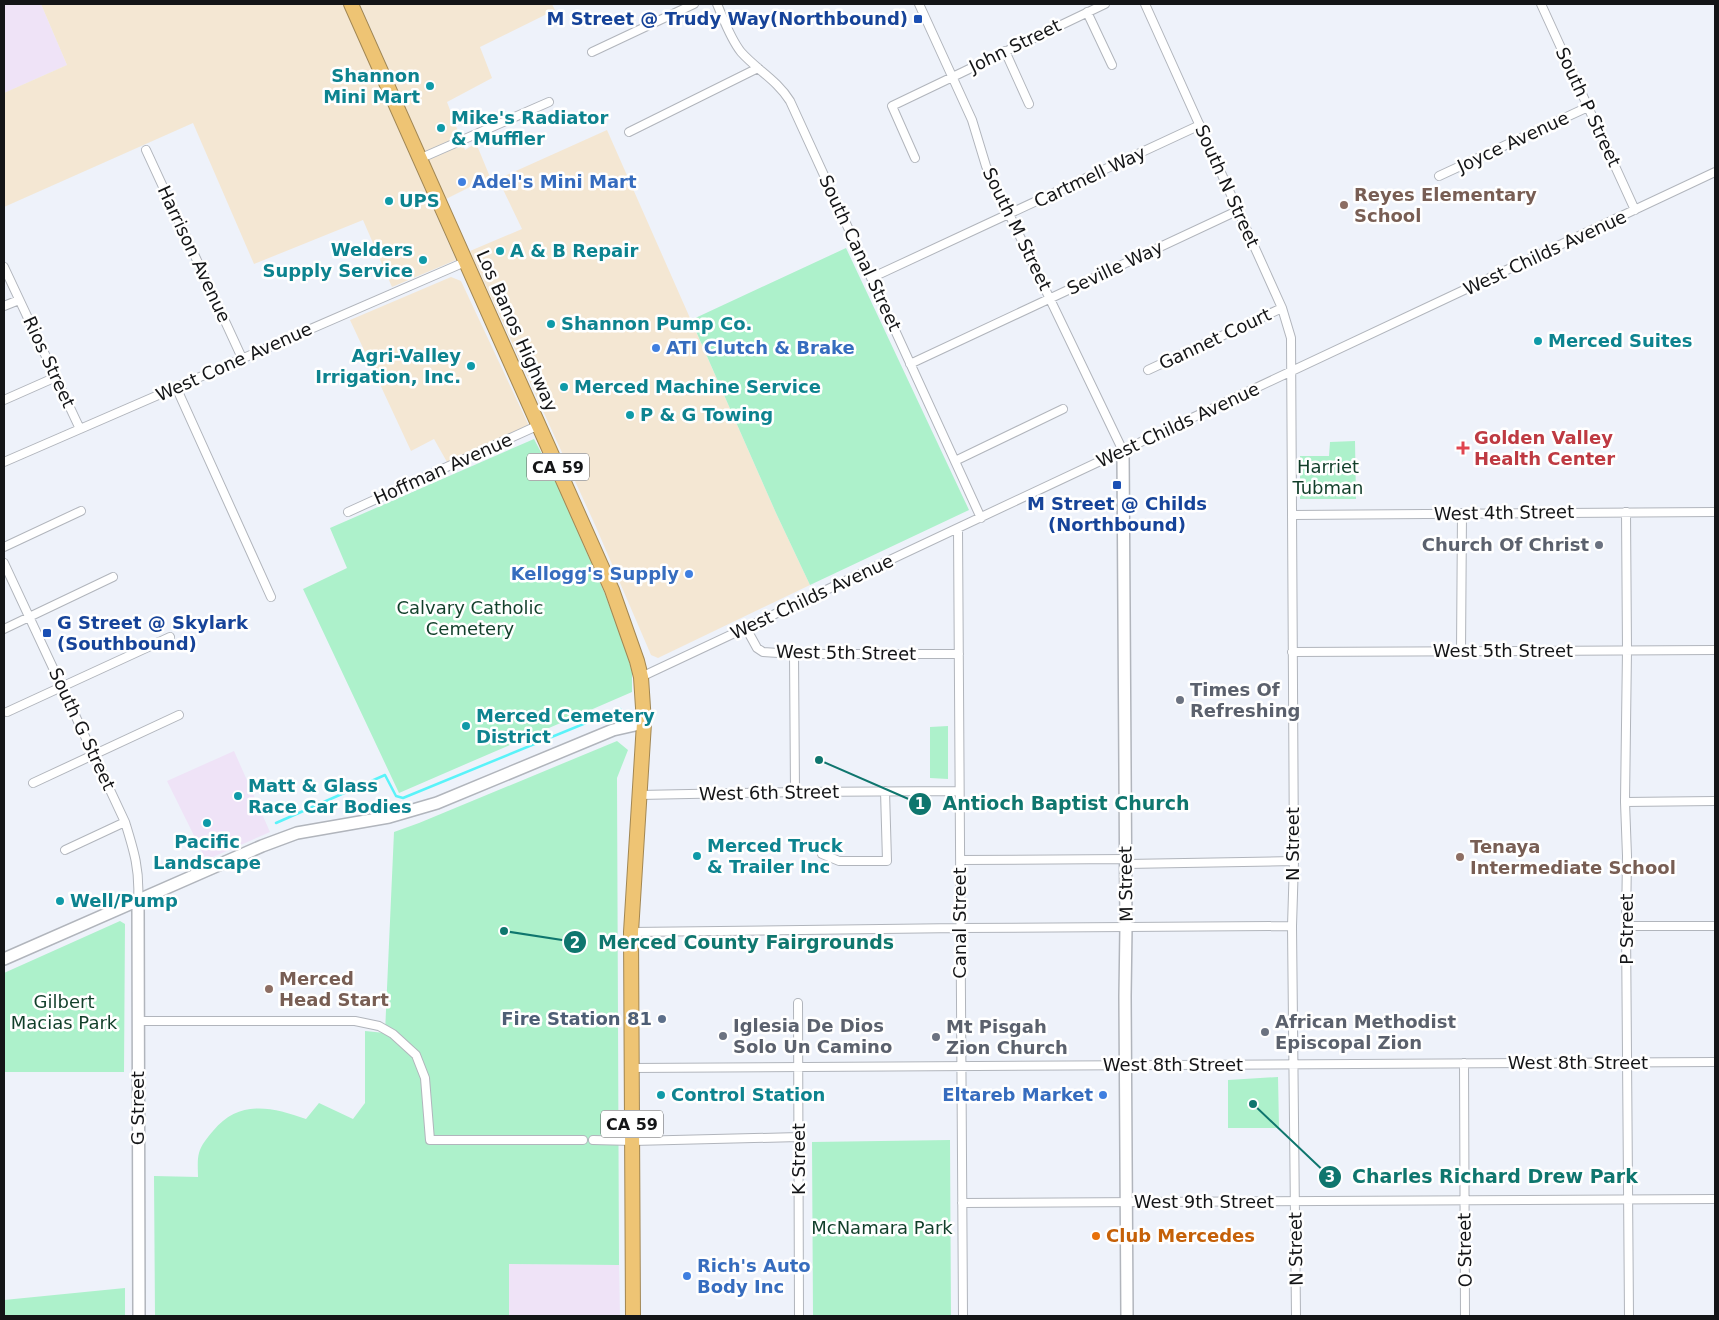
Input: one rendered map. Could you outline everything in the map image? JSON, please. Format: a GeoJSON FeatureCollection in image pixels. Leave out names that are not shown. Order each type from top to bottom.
{"type":"FeatureCollection","features":[{"type":"Feature","properties":{"kind":"highway","name":"Los Banos Highway"},"geometry":{"type":"LineString","coordinates":[[350,4],[612,590],[633,646],[641,677]]}},
{"type":"Feature","properties":{"kind":"highway","name":"CA 59"},"geometry":{"type":"LineString","coordinates":[[633,1316],[631,932],[644,723],[641,677]]}},
{"type":"Feature","properties":{"kind":"main road","name":"M Street"},"geometry":{"type":"LineString","coordinates":[[1123,451],[1127,1316]]}},
{"type":"Feature","properties":{"kind":"main road"},"geometry":{"type":"LineString","coordinates":[[4,959],[262,846],[297,833],[409,812],[437,803],[612,730],[644,723]]}},
{"type":"Feature","properties":{"kind":"main road","name":"G Street"},"geometry":{"type":"LineString","coordinates":[[138,900],[139,1316]]}},
{"type":"Feature","properties":{"kind":"street"},"geometry":{"type":"LineString","coordinates":[[592,52],[694,4]]}},
{"type":"Feature","properties":{"kind":"street","name":"South Canal Street"},"geometry":{"type":"LineString","coordinates":[[717,4],[738,48],[758,68],[776,82],[790,101],[981,518]]}},
{"type":"Feature","properties":{"kind":"street","name":"South M Street"},"geometry":{"type":"LineString","coordinates":[[919,4],[972,120],[986,166],[1123,451]]}},
{"type":"Feature","properties":{"kind":"street","name":"John Street"},"geometry":{"type":"LineString","coordinates":[[915,158],[892,106],[1104,4]]}},
{"type":"Feature","properties":{"kind":"street","name":"South N Street"},"geometry":{"type":"LineString","coordinates":[[1145,4],[1282,308],[1291,338],[1292,372]]}},
{"type":"Feature","properties":{"kind":"street","name":"South P Street"},"geometry":{"type":"LineString","coordinates":[[1541,4],[1636,210]]}},
{"type":"Feature","properties":{"kind":"street"},"geometry":{"type":"LineString","coordinates":[[1087,12],[1112,65]]}},
{"type":"Feature","properties":{"kind":"street"},"geometry":{"type":"LineString","coordinates":[[1005,51],[1030,104]]}},
{"type":"Feature","properties":{"kind":"street"},"geometry":{"type":"LineString","coordinates":[[629,132],[758,68]]}},
{"type":"Feature","properties":{"kind":"street"},"geometry":{"type":"LineString","coordinates":[[419,159],[549,102]]}},
{"type":"Feature","properties":{"kind":"street","name":"Joyce Avenue"},"geometry":{"type":"LineString","coordinates":[[1439,176],[1588,107]]}},
{"type":"Feature","properties":{"kind":"street","name":"Cartmell Way"},"geometry":{"type":"LineString","coordinates":[[871,278],[1200,125]]}},
{"type":"Feature","properties":{"kind":"street","name":"Harrison Avenue"},"geometry":{"type":"LineString","coordinates":[[146,150],[242,358]]}},
{"type":"Feature","properties":{"kind":"street","name":"West Childs Avenue"},"geometry":{"type":"LineString","coordinates":[[641,677],[1715,172]]}},
{"type":"Feature","properties":{"kind":"street","name":"Seville Way"},"geometry":{"type":"LineString","coordinates":[[910,364],[1239,210]]}},
{"type":"Feature","properties":{"kind":"street","name":"West Cone Avenue"},"geometry":{"type":"LineString","coordinates":[[4,462],[465,262]]}},
{"type":"Feature","properties":{"kind":"street","name":"Rios Street"},"geometry":{"type":"LineString","coordinates":[[4,267],[80,429]]}},
{"type":"Feature","properties":{"kind":"street"},"geometry":{"type":"LineString","coordinates":[[4,306],[19,300]]}},
{"type":"Feature","properties":{"kind":"street","name":"Gannet Court"},"geometry":{"type":"LineString","coordinates":[[1148,370],[1282,308]]}},
{"type":"Feature","properties":{"kind":"street","name":"N Street"},"geometry":{"type":"LineString","coordinates":[[1292,372],[1294,861],[1292,926],[1296,1316]]}},
{"type":"Feature","properties":{"kind":"street"},"geometry":{"type":"LineString","coordinates":[[4,400],[56,377]]}},
{"type":"Feature","properties":{"kind":"street"},"geometry":{"type":"LineString","coordinates":[[176,387],[271,597]]}},
{"type":"Feature","properties":{"kind":"street"},"geometry":{"type":"LineString","coordinates":[[955,461],[1063,409]]}},
{"type":"Feature","properties":{"kind":"street","name":"Hoffman Avenue"},"geometry":{"type":"LineString","coordinates":[[348,512],[539,425]]}},
{"type":"Feature","properties":{"kind":"street"},"geometry":{"type":"LineString","coordinates":[[4,547],[81,511]]}},
{"type":"Feature","properties":{"kind":"street","name":"P Street"},"geometry":{"type":"LineString","coordinates":[[1626,512],[1625,802],[1627,856],[1629,1316]]}},
{"type":"Feature","properties":{"kind":"street","name":"West 4th Street"},"geometry":{"type":"LineString","coordinates":[[1292,515],[1715,512]]}},
{"type":"Feature","properties":{"kind":"street"},"geometry":{"type":"LineString","coordinates":[[1461,651],[1462,513]]}},
{"type":"Feature","properties":{"kind":"street","name":"Canal Street"},"geometry":{"type":"LineString","coordinates":[[958,529],[963,1316]]}},
{"type":"Feature","properties":{"kind":"street","name":"South G Street"},"geometry":{"type":"LineString","coordinates":[[4,563],[125,822],[139,880],[138,900]]}},
{"type":"Feature","properties":{"kind":"street"},"geometry":{"type":"LineString","coordinates":[[4,629],[112,578]]}},
{"type":"Feature","properties":{"kind":"street","name":"West 5th Street"},"geometry":{"type":"LineString","coordinates":[[746,628],[757,648],[764,652],[794,654],[959,654]]}},
{"type":"Feature","properties":{"kind":"street"},"geometry":{"type":"LineString","coordinates":[[7,712],[170,637]]}},
{"type":"Feature","properties":{"kind":"street","name":"West 5th Street"},"geometry":{"type":"LineString","coordinates":[[1292,652],[1715,650]]}},
{"type":"Feature","properties":{"kind":"street"},"geometry":{"type":"LineString","coordinates":[[794,654],[795,792]]}},
{"type":"Feature","properties":{"kind":"street"},"geometry":{"type":"LineString","coordinates":[[33,783],[179,715]]}},
{"type":"Feature","properties":{"kind":"street"},"geometry":{"type":"LineString","coordinates":[[822,854],[839,861],[888,861],[885,791]]}},
{"type":"Feature","properties":{"kind":"street","name":"West 6th Street"},"geometry":{"type":"LineString","coordinates":[[639,795],[960,791]]}},
{"type":"Feature","properties":{"kind":"street"},"geometry":{"type":"LineString","coordinates":[[1625,802],[1715,801]]}},
{"type":"Feature","properties":{"kind":"street"},"geometry":{"type":"LineString","coordinates":[[65,850],[125,822]]}},
{"type":"Feature","properties":{"kind":"street"},"geometry":{"type":"LineString","coordinates":[[960,860],[1126,862],[1294,861]]}},
{"type":"Feature","properties":{"kind":"street"},"geometry":{"type":"LineString","coordinates":[[631,932],[1292,926]]}},
{"type":"Feature","properties":{"kind":"street"},"geometry":{"type":"LineString","coordinates":[[1626,926],[1715,926]]}},
{"type":"Feature","properties":{"kind":"street","name":"K Street"},"geometry":{"type":"LineString","coordinates":[[798,1003],[799,1316]]}},
{"type":"Feature","properties":{"kind":"street"},"geometry":{"type":"LineString","coordinates":[[138,1021],[355,1021],[379,1026],[393,1034],[416,1055],[425,1078],[430,1140],[583,1140]]}},
{"type":"Feature","properties":{"kind":"street","name":"West 8th Street"},"geometry":{"type":"LineString","coordinates":[[632,1068],[1715,1062]]}},
{"type":"Feature","properties":{"kind":"street","name":"O Street"},"geometry":{"type":"LineString","coordinates":[[1464,1063],[1465,1316]]}},
{"type":"Feature","properties":{"kind":"street"},"geometry":{"type":"LineString","coordinates":[[593,1140],[633,1141],[799,1137]]}},
{"type":"Feature","properties":{"kind":"street","name":"West 9th Street"},"geometry":{"type":"LineString","coordinates":[[962,1203],[1715,1199]]}},
{"type":"Feature","properties":{"kind":"shaded area"},"geometry":{"type":"Polygon","coordinates":[[[4,4],[41,4],[67,65],[4,93],[4,4]]]}},
{"type":"Feature","properties":{"kind":"shaded area"},"geometry":{"type":"Polygon","coordinates":[[[41,4],[343,4],[456,260],[392,287],[363,220],[254,264],[193,123],[4,207],[4,93],[67,65],[41,4]]]}},
{"type":"Feature","properties":{"kind":"shaded area"},"geometry":{"type":"Polygon","coordinates":[[[360,4],[552,4],[555,10],[480,47],[492,78],[447,102],[465,150],[476,143],[490,177],[446,199],[360,4]]]}},
{"type":"Feature","properties":{"kind":"shaded area"},"geometry":{"type":"Polygon","coordinates":[[[607,130],[776,513],[810,585],[658,658],[651,655],[596,527],[470,251],[522,229],[498,179],[607,130]]]}},
{"type":"Feature","properties":{"kind":"shaded area"},"geometry":{"type":"Polygon","coordinates":[[[451,277],[461,281],[529,426],[447,462],[434,439],[411,451],[350,320],[451,277]]]}},
{"type":"Feature","properties":{"kind":"shaded area"},"geometry":{"type":"Polygon","coordinates":[[[234,751],[270,832],[206,860],[167,781],[234,751]]]}},
{"type":"Feature","properties":{"kind":"shaded area"},"geometry":{"type":"Polygon","coordinates":[[[508,1264],[619,1265],[620,1316],[509,1316],[508,1264]]]}},
{"type":"Feature","properties":{"kind":"green space"},"geometry":{"type":"Polygon","coordinates":[[[846,248],[969,510],[810,585],[776,513],[691,320],[846,248]]]}},
{"type":"Feature","properties":{"kind":"green space","name":"Calvary Catholic Cemetery"},"geometry":{"type":"Polygon","coordinates":[[[534,439],[552,473],[605,594],[626,650],[632,672],[632,692],[399,793],[303,589],[347,568],[330,528],[534,439]]]}},
{"type":"Feature","properties":{"kind":"green space","name":"Harriet Tubman"},"geometry":{"type":"Polygon","coordinates":[[[1355,441],[1356,499],[1300,499],[1300,456],[1329,456],[1330,442],[1355,441]]]}},
{"type":"Feature","properties":{"kind":"green space"},"geometry":{"type":"Polygon","coordinates":[[[948,726],[948,779],[930,778],[930,727],[948,726]]]}},
{"type":"Feature","properties":{"kind":"green space"},"geometry":{"type":"Polygon","coordinates":[[[617,741],[628,750],[617,778],[619,1265],[509,1264],[509,1316],[155,1316],[154,1176],[198,1177],[198,1156],[205,1141],[223,1121],[245,1110],[256,1108],[268,1109],[306,1119],[319,1103],[353,1119],[365,1103],[365,1031],[385,1033],[394,832],[617,741]]]}},
{"type":"Feature","properties":{"kind":"green space","name":"Gilbert Macias Park"},"geometry":{"type":"Polygon","coordinates":[[[120,921],[125,924],[124,1072],[4,1072],[4,973],[120,921]]]}},
{"type":"Feature","properties":{"kind":"green space"},"geometry":{"type":"Polygon","coordinates":[[[1278,1077],[1279,1128],[1228,1128],[1228,1080],[1278,1077]]]}},
{"type":"Feature","properties":{"kind":"green space","name":"McNamara Park"},"geometry":{"type":"Polygon","coordinates":[[[950,1140],[951,1316],[813,1316],[812,1142],[950,1140]]]}},
{"type":"Feature","properties":{"kind":"green space"},"geometry":{"type":"Polygon","coordinates":[[[125,1288],[125,1316],[4,1316],[4,1300],[125,1288]]]}},
{"type":"Feature","properties":{"kind":"waterway"},"geometry":{"type":"LineString","coordinates":[[276,823],[385,775],[396,796],[403,798],[620,709]]}},
{"type":"Feature","properties":{"kind":"place","name":"M Street @ Trudy Way(Northbound)"},"geometry":{"type":"Point","coordinates":[918,19]}},
{"type":"Feature","properties":{"kind":"place","name":"Shannon Mini Mart"},"geometry":{"type":"Point","coordinates":[430,86]}},
{"type":"Feature","properties":{"kind":"place","name":"Mike's Radiator & Muffler"},"geometry":{"type":"Point","coordinates":[441,128]}},
{"type":"Feature","properties":{"kind":"place","name":"Adel's Mini Mart"},"geometry":{"type":"Point","coordinates":[462,182]}},
{"type":"Feature","properties":{"kind":"place","name":"UPS"},"geometry":{"type":"Point","coordinates":[389,201]}},
{"type":"Feature","properties":{"kind":"place","name":"Reyes Elementary School"},"geometry":{"type":"Point","coordinates":[1344,205]}},
{"type":"Feature","properties":{"kind":"place","name":"A & B Repair"},"geometry":{"type":"Point","coordinates":[500,251]}},
{"type":"Feature","properties":{"kind":"place","name":"Welders Supply Service"},"geometry":{"type":"Point","coordinates":[423,260]}},
{"type":"Feature","properties":{"kind":"place","name":"Shannon Pump Co."},"geometry":{"type":"Point","coordinates":[551,324]}},
{"type":"Feature","properties":{"kind":"place","name":"Merced Suites"},"geometry":{"type":"Point","coordinates":[1538,341]}},
{"type":"Feature","properties":{"kind":"place","name":"ATI Clutch & Brake"},"geometry":{"type":"Point","coordinates":[656,348]}},
{"type":"Feature","properties":{"kind":"place","name":"Agri-Valley Irrigation, Inc."},"geometry":{"type":"Point","coordinates":[471,366]}},
{"type":"Feature","properties":{"kind":"place","name":"Merced Machine Service"},"geometry":{"type":"Point","coordinates":[564,387]}},
{"type":"Feature","properties":{"kind":"place","name":"P & G Towing"},"geometry":{"type":"Point","coordinates":[630,415]}},
{"type":"Feature","properties":{"kind":"place","name":"Golden Valley Health Center"},"geometry":{"type":"Point","coordinates":[1463,448]}},
{"type":"Feature","properties":{"kind":"place","name":"M Street @ Childs (Northbound)"},"geometry":{"type":"Point","coordinates":[1117,485]}},
{"type":"Feature","properties":{"kind":"place","name":"Church Of Christ"},"geometry":{"type":"Point","coordinates":[1599,545]}},
{"type":"Feature","properties":{"kind":"place","name":"Kellogg's Supply"},"geometry":{"type":"Point","coordinates":[689,574]}},
{"type":"Feature","properties":{"kind":"place","name":"G Street @ Skylark (Southbound)"},"geometry":{"type":"Point","coordinates":[47,633]}},
{"type":"Feature","properties":{"kind":"place","name":"Times Of Refreshing"},"geometry":{"type":"Point","coordinates":[1180,700]}},
{"type":"Feature","properties":{"kind":"place","name":"Merced Cemetery District"},"geometry":{"type":"Point","coordinates":[466,726]}},
{"type":"Feature","properties":{"kind":"place","name":"Antioch Baptist Church"},"geometry":{"type":"Point","coordinates":[819,760]}},
{"type":"Feature","properties":{"kind":"place","name":"Matt & Glass Race Car Bodies"},"geometry":{"type":"Point","coordinates":[238,796]}},
{"type":"Feature","properties":{"kind":"place","name":"Pacific Landscape"},"geometry":{"type":"Point","coordinates":[207,823]}},
{"type":"Feature","properties":{"kind":"place","name":"Merced Truck & Trailer Inc"},"geometry":{"type":"Point","coordinates":[697,856]}},
{"type":"Feature","properties":{"kind":"place","name":"Tenaya Intermediate School"},"geometry":{"type":"Point","coordinates":[1460,857]}},
{"type":"Feature","properties":{"kind":"place","name":"Well/Pump"},"geometry":{"type":"Point","coordinates":[60,901]}},
{"type":"Feature","properties":{"kind":"place","name":"Merced County Fairgrounds"},"geometry":{"type":"Point","coordinates":[504,931]}},
{"type":"Feature","properties":{"kind":"place","name":"Merced Head Start"},"geometry":{"type":"Point","coordinates":[269,989]}},
{"type":"Feature","properties":{"kind":"place","name":"Fire Station 81"},"geometry":{"type":"Point","coordinates":[662,1019]}},
{"type":"Feature","properties":{"kind":"place","name":"African Methodist Episcopal Zion"},"geometry":{"type":"Point","coordinates":[1265,1032]}},
{"type":"Feature","properties":{"kind":"place","name":"Iglesia De Dios Solo Un Camino"},"geometry":{"type":"Point","coordinates":[723,1036]}},
{"type":"Feature","properties":{"kind":"place","name":"Mt Pisgah Zion Church"},"geometry":{"type":"Point","coordinates":[936,1037]}},
{"type":"Feature","properties":{"kind":"place","name":"Control Station"},"geometry":{"type":"Point","coordinates":[661,1095]}},
{"type":"Feature","properties":{"kind":"place","name":"Eltareb Market"},"geometry":{"type":"Point","coordinates":[1103,1095]}},
{"type":"Feature","properties":{"kind":"place","name":"Charles Richard Drew Park"},"geometry":{"type":"Point","coordinates":[1253,1104]}},
{"type":"Feature","properties":{"kind":"place","name":"Club Mercedes"},"geometry":{"type":"Point","coordinates":[1096,1236]}},
{"type":"Feature","properties":{"kind":"place","name":"Rich's Auto Body Inc"},"geometry":{"type":"Point","coordinates":[687,1276]}}]}
